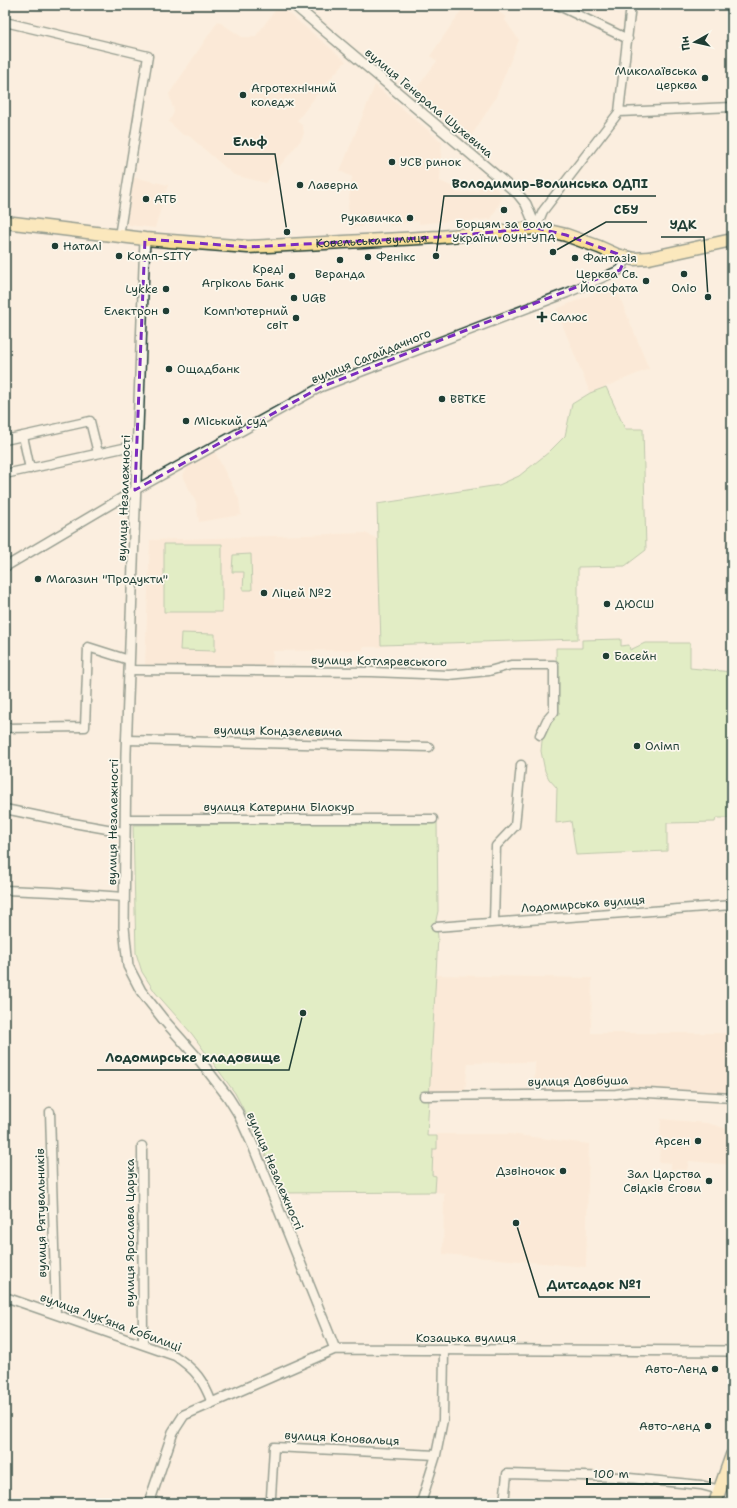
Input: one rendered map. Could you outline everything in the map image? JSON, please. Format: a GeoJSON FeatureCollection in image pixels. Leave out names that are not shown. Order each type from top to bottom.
{"type":"FeatureCollection","features":[{"type":"Feature","properties":{"kind":"main road","name":"Ковельська вулиця"},"geometry":{"type":"LineString","coordinates":[[5,222],[145,239],[248,247],[439,237],[536,228],[599,247],[617,256],[634,259],[650,258],[732,240]]}},
{"type":"Feature","properties":{"kind":"main road"},"geometry":{"type":"LineString","coordinates":[[715,1503],[732,1455]]}},
{"type":"Feature","properties":{"kind":"street","name":"вулиця Генерала Шухевича"},"geometry":{"type":"LineString","coordinates":[[294,5],[518,194],[526,204],[536,228]]}},
{"type":"Feature","properties":{"kind":"street"},"geometry":{"type":"LineString","coordinates":[[557,5],[628,38]]}},
{"type":"Feature","properties":{"kind":"street"},"geometry":{"type":"LineString","coordinates":[[536,228],[543,211],[618,112],[631,5]]}},
{"type":"Feature","properties":{"kind":"street"},"geometry":{"type":"LineString","coordinates":[[5,22],[148,56],[119,236]]}},
{"type":"Feature","properties":{"kind":"street"},"geometry":{"type":"LineString","coordinates":[[618,112],[732,107]]}},
{"type":"Feature","properties":{"kind":"street","name":"вулиця Незалежності"},"geometry":{"type":"LineString","coordinates":[[145,239],[126,740],[124,927],[128,966],[141,991],[228,1097],[238,1113],[254,1148],[335,1350]]}},
{"type":"Feature","properties":{"kind":"street","name":"вулиця Сагайдачного"},"geometry":{"type":"LineString","coordinates":[[5,567],[135,490],[321,387],[566,293],[620,270],[624,266],[626,257]]}},
{"type":"Feature","properties":{"kind":"street"},"geometry":{"type":"LineString","coordinates":[[5,440],[90,421],[98,454]]}},
{"type":"Feature","properties":{"kind":"street"},"geometry":{"type":"LineString","coordinates":[[23,436],[30,469]]}},
{"type":"Feature","properties":{"kind":"street"},"geometry":{"type":"LineString","coordinates":[[5,474],[137,445]]}},
{"type":"Feature","properties":{"kind":"street"},"geometry":{"type":"LineString","coordinates":[[5,728],[85,728],[88,647],[129,665]]}},
{"type":"Feature","properties":{"kind":"street","name":"вулиця Котляревського"},"geometry":{"type":"LineString","coordinates":[[129,665],[449,675],[489,671],[511,665],[554,665],[554,712],[547,720],[540,735]]}},
{"type":"Feature","properties":{"kind":"street","name":"вулиця Кондзелевича"},"geometry":{"type":"LineString","coordinates":[[126,740],[429,747]]}},
{"type":"Feature","properties":{"kind":"street"},"geometry":{"type":"LineString","coordinates":[[494,922],[496,846],[515,826],[521,765]]}},
{"type":"Feature","properties":{"kind":"street"},"geometry":{"type":"LineString","coordinates":[[5,809],[124,832]]}},
{"type":"Feature","properties":{"kind":"street","name":"вулиця Катерини Білокур"},"geometry":{"type":"LineString","coordinates":[[125,820],[433,819]]}},
{"type":"Feature","properties":{"kind":"street"},"geometry":{"type":"LineString","coordinates":[[5,890],[124,897]]}},
{"type":"Feature","properties":{"kind":"street","name":"Лодомирська вулиця"},"geometry":{"type":"LineString","coordinates":[[436,927],[732,904]]}},
{"type":"Feature","properties":{"kind":"street","name":"вулиця Довбуша"},"geometry":{"type":"LineString","coordinates":[[424,1096],[616,1094],[631,1092],[732,1098]]}},
{"type":"Feature","properties":{"kind":"street","name":"вулиця Рятувальників"},"geometry":{"type":"LineString","coordinates":[[50,1112],[56,1314]]}},
{"type":"Feature","properties":{"kind":"street","name":"вулиця Ярослава Царука"},"geometry":{"type":"LineString","coordinates":[[142,1146],[143,1344]]}},
{"type":"Feature","properties":{"kind":"street","name":"вулиця Лукʼяна Кобилиці"},"geometry":{"type":"LineString","coordinates":[[5,1297],[175,1356],[190,1366],[199,1376],[212,1403]]}},
{"type":"Feature","properties":{"kind":"street","name":"Козацька вулиця"},"geometry":{"type":"LineString","coordinates":[[149,1503],[173,1432],[184,1415],[335,1350],[732,1351]]}},
{"type":"Feature","properties":{"kind":"street"},"geometry":{"type":"LineString","coordinates":[[421,1503],[436,1455],[443,1420],[444,1350]]}},
{"type":"Feature","properties":{"kind":"street","name":"вулиця Коновальця"},"geometry":{"type":"LineString","coordinates":[[271,1497],[274,1447],[436,1455]]}},
{"type":"Feature","properties":{"kind":"street"},"geometry":{"type":"LineString","coordinates":[[504,1503],[507,1474],[619,1477],[701,1485],[720,1490]]}},
{"type":"Feature","properties":{"kind":"highlighted area"},"geometry":{"type":"Polygon","coordinates":[[[536,228],[566,235],[626,257],[620,270],[321,387],[135,490],[145,239],[248,247],[439,237],[536,228]]]}},
{"type":"Feature","properties":{"kind":"shaded area","name":"Агротехнічний коледж"},"geometry":{"type":"Polygon","coordinates":[[[279,5],[346,61],[322,88],[297,121],[303,126],[304,133],[301,140],[266,183],[234,175],[189,136],[183,135],[169,122],[174,112],[169,94],[218,21],[242,37],[255,37],[279,5]]]}},
{"type":"Feature","properties":{"kind":"shaded area"},"geometry":{"type":"Polygon","coordinates":[[[465,5],[489,5],[506,17],[505,20],[519,40],[495,99],[470,138],[413,93],[437,61],[430,56],[465,5]]]}},
{"type":"Feature","properties":{"kind":"shaded area","name":"УСВ ринок"},"geometry":{"type":"Polygon","coordinates":[[[375,85],[442,142],[440,181],[453,187],[457,193],[478,191],[482,178],[504,195],[491,219],[419,224],[419,221],[390,226],[390,220],[388,219],[368,222],[368,224],[362,225],[362,227],[351,228],[348,206],[352,177],[340,171],[375,85]]]}},
{"type":"Feature","properties":{"kind":"shaded area"},"geometry":{"type":"Polygon","coordinates":[[[133,177],[168,185],[155,228],[129,225],[127,222],[133,177]]]}},
{"type":"Feature","properties":{"kind":"shaded area"},"geometry":{"type":"Polygon","coordinates":[[[615,285],[649,369],[590,393],[556,309],[615,285]]]}},
{"type":"Feature","properties":{"kind":"shaded area"},"geometry":{"type":"Polygon","coordinates":[[[215,452],[239,499],[241,515],[199,522],[196,502],[182,476],[189,466],[215,452]]]}},
{"type":"Feature","properties":{"kind":"shaded area","name":"Ліцей №2"},"geometry":{"type":"Polygon","coordinates":[[[365,533],[379,541],[381,647],[363,647],[363,650],[273,651],[272,667],[145,665],[150,540],[365,533]]]}},
{"type":"Feature","properties":{"kind":"shaded area"},"geometry":{"type":"Polygon","coordinates":[[[435,975],[592,978],[591,1033],[732,1033],[732,1095],[613,1085],[612,1087],[566,1083],[565,1089],[534,1090],[535,1062],[468,1063],[465,1092],[429,1092],[435,975]]]}},
{"type":"Feature","properties":{"kind":"shaded area"},"geometry":{"type":"Polygon","coordinates":[[[661,1119],[707,1123],[732,1130],[732,1165],[689,1161],[687,1170],[671,1169],[671,1163],[659,1162],[661,1119]]]}},
{"type":"Feature","properties":{"kind":"shaded area"},"geometry":{"type":"Polygon","coordinates":[[[437,1134],[509,1134],[589,1144],[586,1267],[443,1254],[444,1193],[435,1192],[436,1176],[432,1176],[433,1149],[437,1149],[437,1134]]]}},
{"type":"Feature","properties":{"kind":"green space"},"geometry":{"type":"Polygon","coordinates":[[[606,387],[625,429],[643,429],[646,550],[625,566],[578,567],[578,639],[381,645],[377,504],[499,485],[519,476],[549,452],[565,436],[572,404],[590,393],[606,387]]]}},
{"type":"Feature","properties":{"kind":"green space"},"geometry":{"type":"Polygon","coordinates":[[[164,544],[222,544],[222,612],[164,612],[164,544]]]}},
{"type":"Feature","properties":{"kind":"green space"},"geometry":{"type":"Polygon","coordinates":[[[251,554],[252,590],[243,590],[244,572],[232,572],[233,555],[251,554]]]}},
{"type":"Feature","properties":{"kind":"green space"},"geometry":{"type":"Polygon","coordinates":[[[181,633],[215,634],[215,651],[180,650],[181,633]]]}},
{"type":"Feature","properties":{"kind":"green space","name":"Олімп"},"geometry":{"type":"Polygon","coordinates":[[[621,639],[621,646],[629,645],[630,650],[645,643],[690,643],[690,668],[732,672],[732,818],[716,818],[715,822],[667,823],[667,851],[576,855],[571,821],[556,823],[557,788],[549,779],[545,771],[541,751],[542,741],[547,727],[557,713],[556,648],[582,648],[582,640],[621,639]]]}},
{"type":"Feature","properties":{"kind":"green space"},"geometry":{"type":"Polygon","coordinates":[[[437,822],[438,911],[436,920],[438,937],[427,1136],[437,1136],[437,1149],[433,1149],[432,1175],[436,1176],[435,1192],[279,1193],[262,1145],[235,1093],[192,1034],[155,992],[142,972],[136,953],[133,825],[437,822]]]}},
{"type":"Feature","properties":{"kind":"place","name":"Миколаївська церква"},"geometry":{"type":"Point","coordinates":[705,78]}},
{"type":"Feature","properties":{"kind":"place","name":"Агротехнічний коледж"},"geometry":{"type":"Point","coordinates":[243,95]}},
{"type":"Feature","properties":{"kind":"place","name":"УСВ ринок"},"geometry":{"type":"Point","coordinates":[392,162]}},
{"type":"Feature","properties":{"kind":"place","name":"Лаверна"},"geometry":{"type":"Point","coordinates":[300,185]}},
{"type":"Feature","properties":{"kind":"place","name":"АТБ"},"geometry":{"type":"Point","coordinates":[146,199]}},
{"type":"Feature","properties":{"kind":"place","name":"Борцям за волю України ОУН-УПА"},"geometry":{"type":"Point","coordinates":[504,210]}},
{"type":"Feature","properties":{"kind":"place","name":"Рукавичка"},"geometry":{"type":"Point","coordinates":[410,218]}},
{"type":"Feature","properties":{"kind":"place","name":"Ельф"},"geometry":{"type":"Point","coordinates":[287,232]}},
{"type":"Feature","properties":{"kind":"place","name":"Наталі"},"geometry":{"type":"Point","coordinates":[55,246]}},
{"type":"Feature","properties":{"kind":"place","name":"СБУ"},"geometry":{"type":"Point","coordinates":[553,252]}},
{"type":"Feature","properties":{"kind":"place","name":"Комп-SITY"},"geometry":{"type":"Point","coordinates":[119,256]}},
{"type":"Feature","properties":{"kind":"place","name":"Володимир-Волинська ОДПІ"},"geometry":{"type":"Point","coordinates":[436,256]}},
{"type":"Feature","properties":{"kind":"place","name":"Фенікс"},"geometry":{"type":"Point","coordinates":[368,257]}},
{"type":"Feature","properties":{"kind":"place","name":"Фантазія"},"geometry":{"type":"Point","coordinates":[575,258]}},
{"type":"Feature","properties":{"kind":"place","name":"Веранда"},"geometry":{"type":"Point","coordinates":[340,260]}},
{"type":"Feature","properties":{"kind":"place","name":"Оліо"},"geometry":{"type":"Point","coordinates":[684,274]}},
{"type":"Feature","properties":{"kind":"place","name":"Креді Агріколь Банк"},"geometry":{"type":"Point","coordinates":[292,276]}},
{"type":"Feature","properties":{"kind":"place","name":"Церква Св. Йософата"},"geometry":{"type":"Point","coordinates":[646,281]}},
{"type":"Feature","properties":{"kind":"place","name":"Lykke"},"geometry":{"type":"Point","coordinates":[166,289]}},
{"type":"Feature","properties":{"kind":"place","name":"УДК"},"geometry":{"type":"Point","coordinates":[708,297]}},
{"type":"Feature","properties":{"kind":"place","name":"UGB"},"geometry":{"type":"Point","coordinates":[294,298]}},
{"type":"Feature","properties":{"kind":"place","name":"Електрон"},"geometry":{"type":"Point","coordinates":[166,311]}},
{"type":"Feature","properties":{"kind":"place","name":"Салюс"},"geometry":{"type":"Point","coordinates":[542,317]}},
{"type":"Feature","properties":{"kind":"place","name":"Комп'ютерний світ"},"geometry":{"type":"Point","coordinates":[296,318]}},
{"type":"Feature","properties":{"kind":"place","name":"Ощадбанк"},"geometry":{"type":"Point","coordinates":[169,369]}},
{"type":"Feature","properties":{"kind":"place","name":"ВВТКЕ"},"geometry":{"type":"Point","coordinates":[442,399]}},
{"type":"Feature","properties":{"kind":"place","name":"Міський суд"},"geometry":{"type":"Point","coordinates":[186,421]}},
{"type":"Feature","properties":{"kind":"place","name":"Магазин \"Продукти\""},"geometry":{"type":"Point","coordinates":[38,579]}},
{"type":"Feature","properties":{"kind":"place","name":"Ліцей №2"},"geometry":{"type":"Point","coordinates":[264,593]}},
{"type":"Feature","properties":{"kind":"place","name":"ДЮСШ"},"geometry":{"type":"Point","coordinates":[607,604]}},
{"type":"Feature","properties":{"kind":"place","name":"Басейн"},"geometry":{"type":"Point","coordinates":[606,656]}},
{"type":"Feature","properties":{"kind":"place","name":"Олімп"},"geometry":{"type":"Point","coordinates":[637,746]}},
{"type":"Feature","properties":{"kind":"place","name":"Лодомирське кладовище"},"geometry":{"type":"Point","coordinates":[303,1013]}},
{"type":"Feature","properties":{"kind":"place","name":"Арсен"},"geometry":{"type":"Point","coordinates":[698,1141]}},
{"type":"Feature","properties":{"kind":"place","name":"Дзвіночок"},"geometry":{"type":"Point","coordinates":[563,1171]}},
{"type":"Feature","properties":{"kind":"place","name":"Зал Царства Свідків Єгови"},"geometry":{"type":"Point","coordinates":[709,1181]}},
{"type":"Feature","properties":{"kind":"place","name":"Дитсадок №1"},"geometry":{"type":"Point","coordinates":[516,1223]}},
{"type":"Feature","properties":{"kind":"place","name":"Авто-Ленд"},"geometry":{"type":"Point","coordinates":[715,1369]}},
{"type":"Feature","properties":{"kind":"place","name":"Авто-ленд"},"geometry":{"type":"Point","coordinates":[708,1426]}}]}
